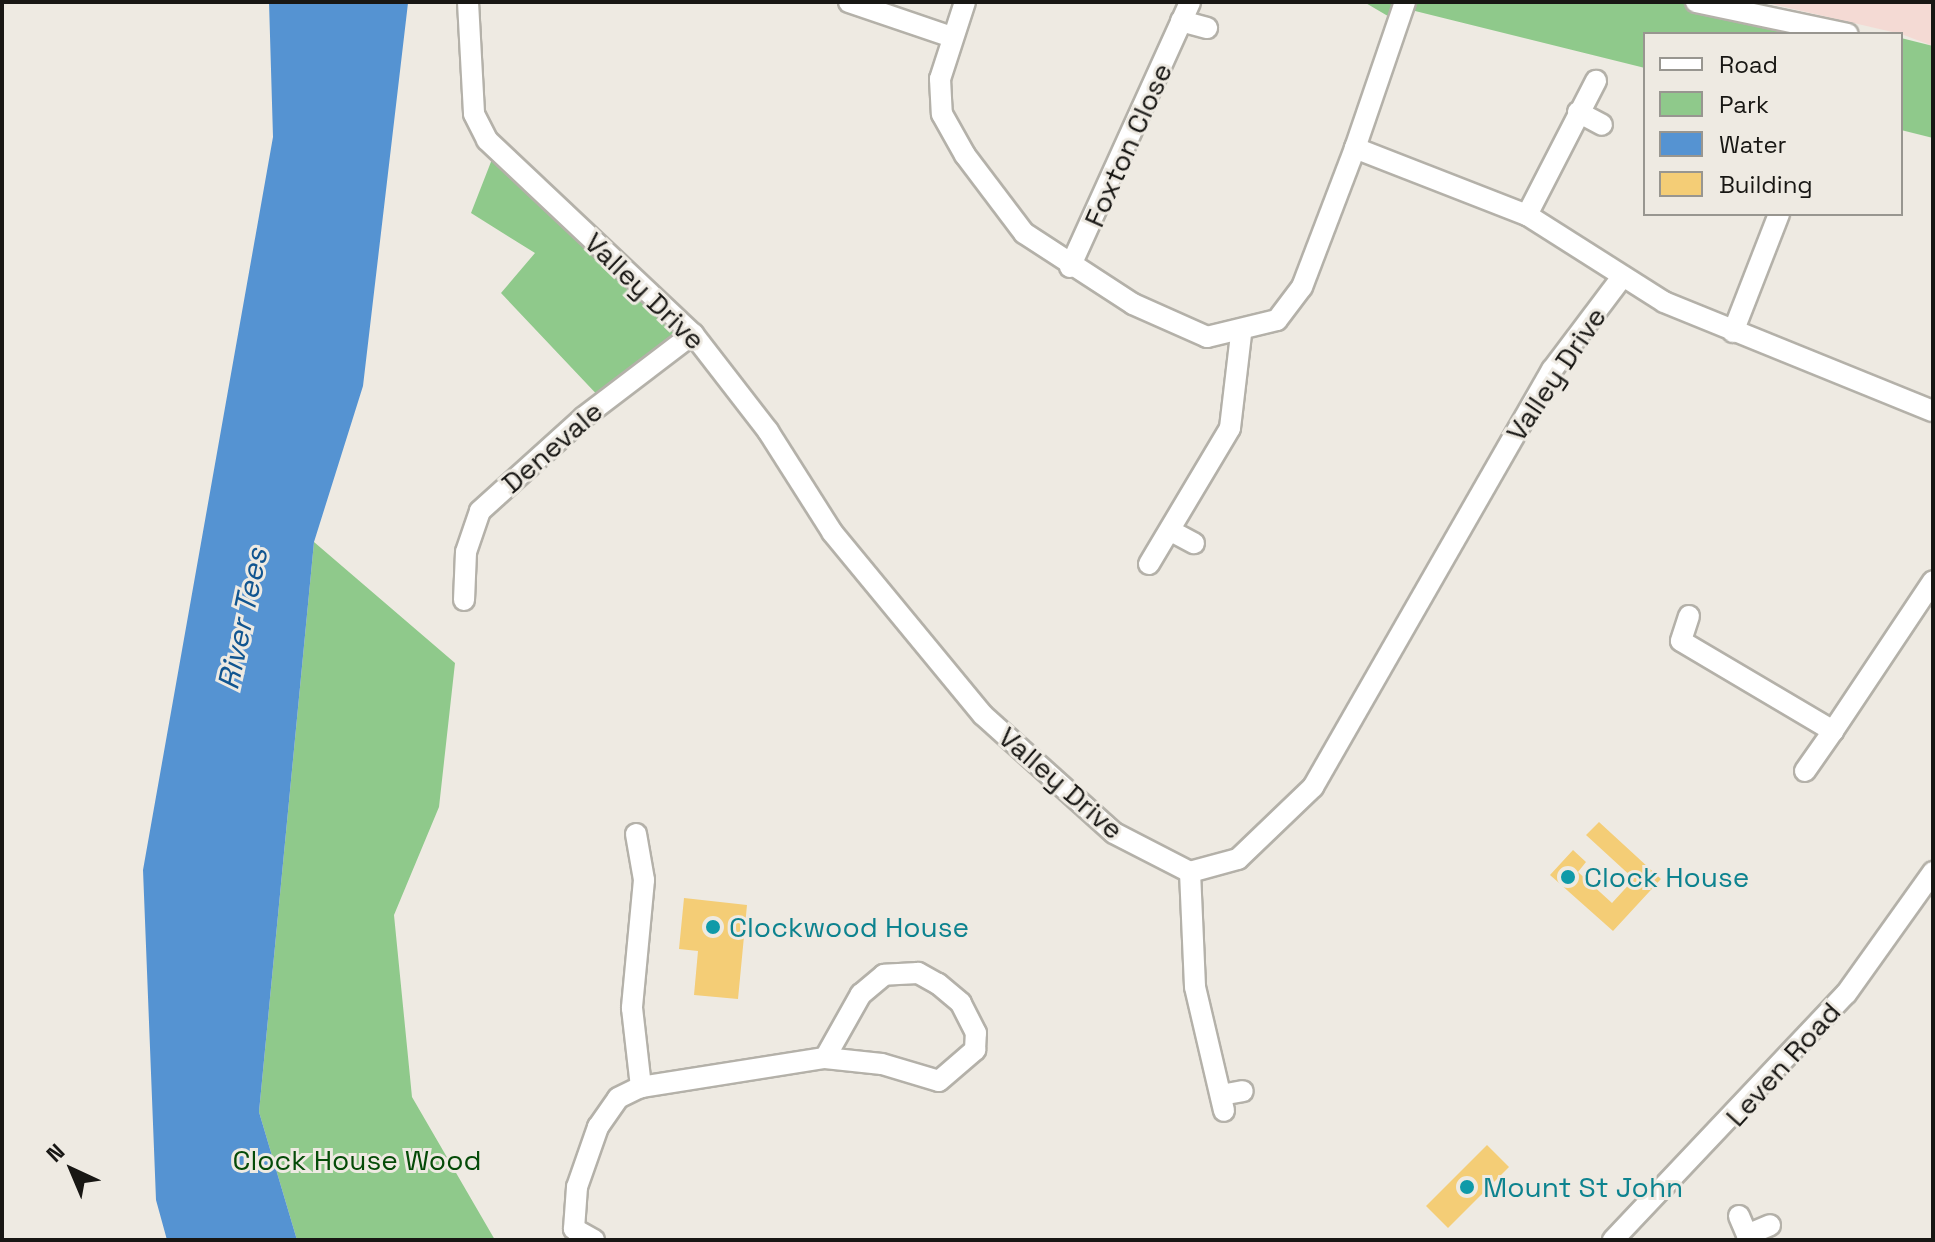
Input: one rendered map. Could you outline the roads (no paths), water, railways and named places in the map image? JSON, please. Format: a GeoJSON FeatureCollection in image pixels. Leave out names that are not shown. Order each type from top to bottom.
{"type":"FeatureCollection","features":[{"type":"Feature","properties":{"kind":"street","name":"Valley Drive"},"geometry":{"type":"LineString","coordinates":[[468,2],[474,114],[487,140],[693,334],[768,431],[832,532],[983,715],[1114,833],[1190,872],[1238,859],[1313,787],[1552,370],[1622,277],[1733,332],[1932,409]]}},
{"type":"Feature","properties":{"kind":"street"},"geometry":{"type":"LineString","coordinates":[[849,2],[952,37]]}},
{"type":"Feature","properties":{"kind":"street"},"geometry":{"type":"LineString","coordinates":[[965,2],[940,79],[942,114],[1024,233],[1070,267],[1207,337],[1241,334],[1277,320],[1302,287],[1355,148],[1405,2]]}},
{"type":"Feature","properties":{"kind":"street"},"geometry":{"type":"LineString","coordinates":[[1696,2],[1808,31]]}},
{"type":"Feature","properties":{"kind":"street","name":"Foxton Close"},"geometry":{"type":"LineString","coordinates":[[1070,267],[1185,11],[1207,28]]}},
{"type":"Feature","properties":{"kind":"street"},"geometry":{"type":"LineString","coordinates":[[1527,215],[1596,81]]}},
{"type":"Feature","properties":{"kind":"street"},"geometry":{"type":"LineString","coordinates":[[1578,112],[1602,125]]}},
{"type":"Feature","properties":{"kind":"street"},"geometry":{"type":"LineString","coordinates":[[1355,148],[1527,215],[1622,277]]}},
{"type":"Feature","properties":{"kind":"street"},"geometry":{"type":"LineString","coordinates":[[1733,332],[1778,216]]}},
{"type":"Feature","properties":{"kind":"street","name":"Denevale"},"geometry":{"type":"LineString","coordinates":[[467,596],[480,511],[584,417],[693,334]]}},
{"type":"Feature","properties":{"kind":"street"},"geometry":{"type":"LineString","coordinates":[[1149,564],[1230,428],[1241,334]]}},
{"type":"Feature","properties":{"kind":"street"},"geometry":{"type":"LineString","coordinates":[[1171,531],[1194,543]]}},
{"type":"Feature","properties":{"kind":"street"},"geometry":{"type":"LineString","coordinates":[[1805,771],[1933,581]]}},
{"type":"Feature","properties":{"kind":"street"},"geometry":{"type":"LineString","coordinates":[[1689,616],[1681,641],[1833,731]]}},
{"type":"Feature","properties":{"kind":"street"},"geometry":{"type":"LineString","coordinates":[[631,842],[644,880],[632,1008],[641,1087]]}},
{"type":"Feature","properties":{"kind":"street"},"geometry":{"type":"LineString","coordinates":[[1190,872],[1195,987],[1222,1103],[1243,1091]]}},
{"type":"Feature","properties":{"kind":"street","name":"Leven Road"},"geometry":{"type":"LineString","coordinates":[[1613,1240],[1846,994],[1933,872]]}},
{"type":"Feature","properties":{"kind":"street"},"geometry":{"type":"LineString","coordinates":[[594,1240],[574,1229],[577,1187],[598,1127],[618,1098],[641,1087],[825,1058],[882,1064],[939,1081],[975,1050],[976,1033],[961,1003],[938,984],[918,973],[884,975],[861,994],[825,1058]]}},
{"type":"Feature","properties":{"kind":"street"},"geometry":{"type":"LineString","coordinates":[[1745,1230],[1770,1225]]}},
{"type":"Feature","properties":{"kind":"water","name":"River Tees"},"geometry":{"type":"Polygon","coordinates":[[[269,2],[408,3],[363,386],[314,542],[259,1112],[297,1240],[167,1240],[156,1200],[143,870],[273,137],[269,2]]]}},
{"type":"Feature","properties":{"kind":"place","name":"Clock House"},"geometry":{"type":"Point","coordinates":[1568,877]}},
{"type":"Feature","properties":{"kind":"place","name":"Clockwood House"},"geometry":{"type":"Point","coordinates":[713,927]}},
{"type":"Feature","properties":{"kind":"place","name":"Mount St John"},"geometry":{"type":"Point","coordinates":[1467,1187]}},
{"type":"Feature","properties":{"kind":"park label","name":"Clock House Wood"},"geometry":{"type":"Point","coordinates":[357,1160]}}]}
